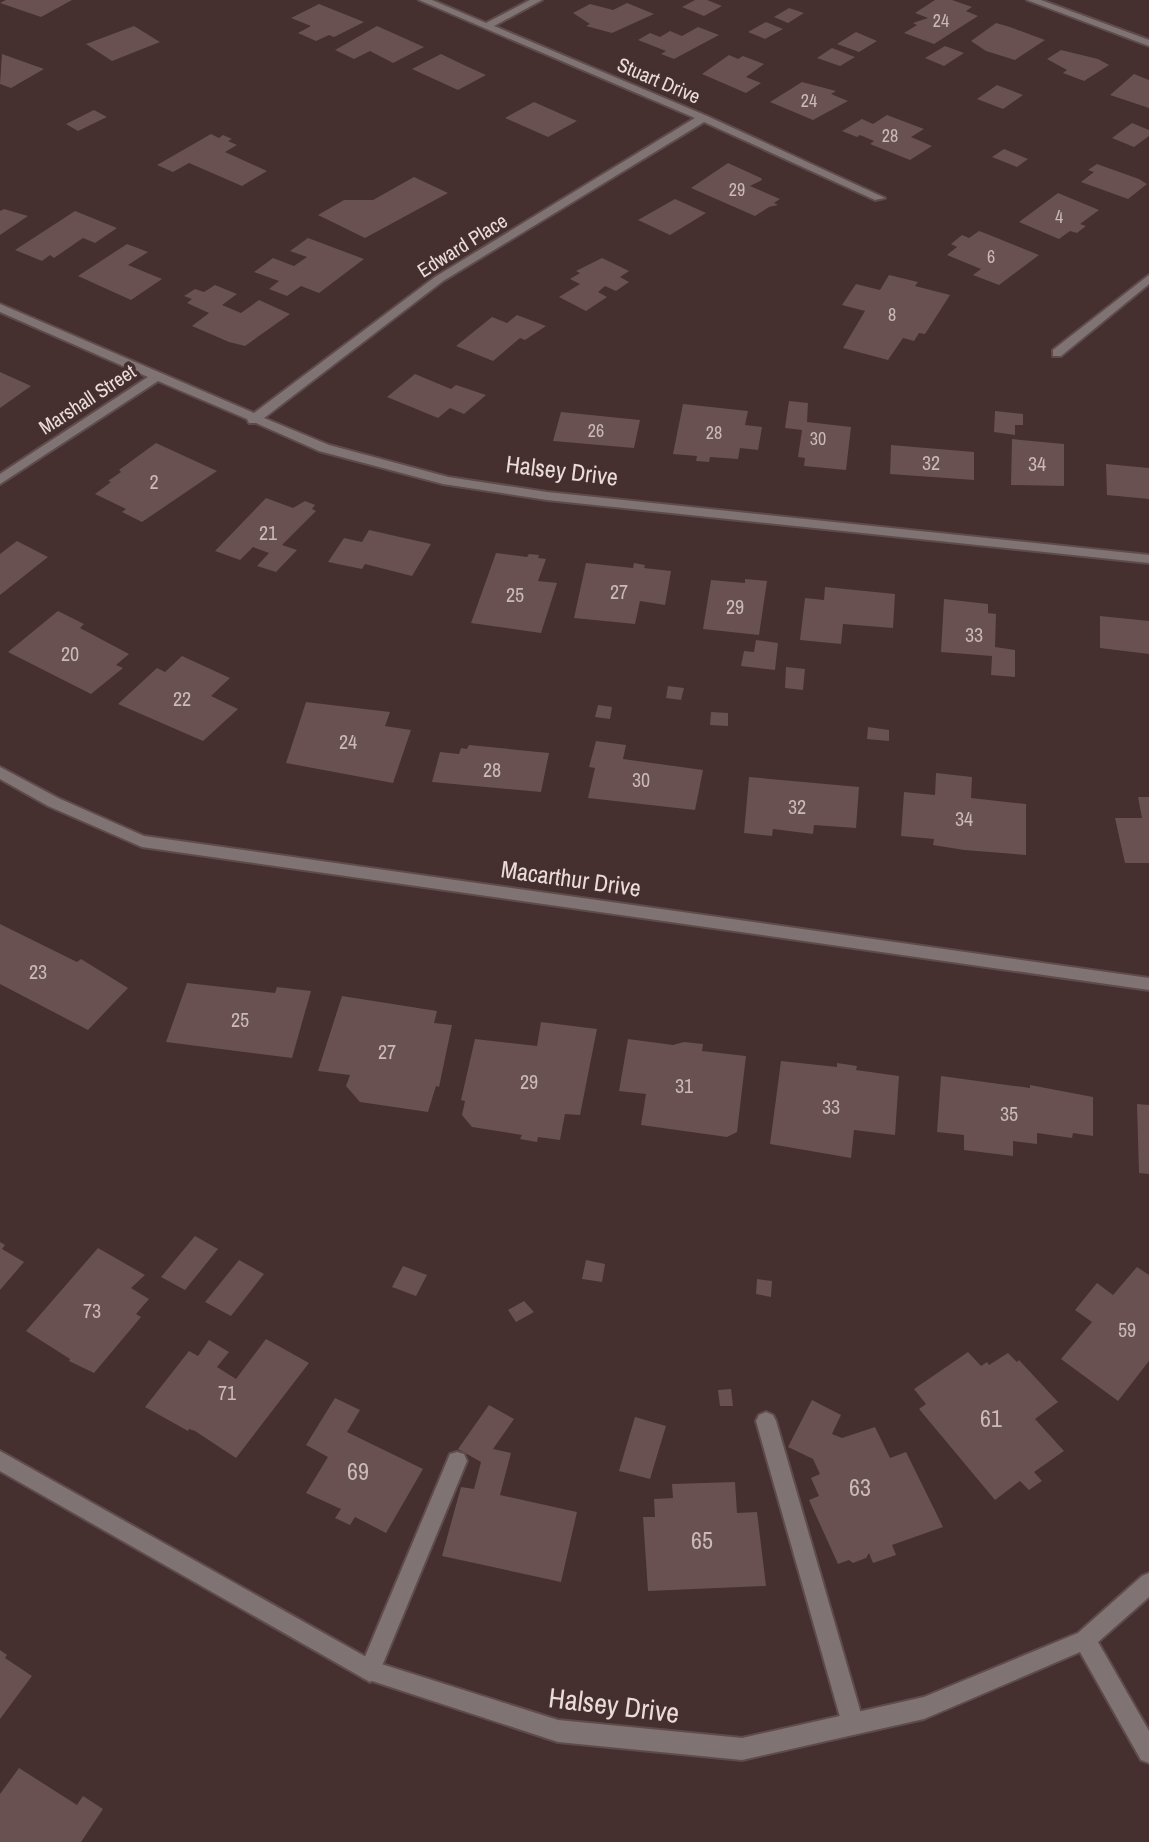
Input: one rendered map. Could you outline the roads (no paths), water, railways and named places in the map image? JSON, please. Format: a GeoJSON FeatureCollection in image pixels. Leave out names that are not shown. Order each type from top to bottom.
{"type":"FeatureCollection","features":[{"type":"Feature","properties":{"kind":"street","name":"Stuart Drive"},"geometry":{"type":"LineString","coordinates":[[424,0],[703,118],[879,198]]}},
{"type":"Feature","properties":{"kind":"street"},"geometry":{"type":"LineString","coordinates":[[487,26],[537,0]]}},
{"type":"Feature","properties":{"kind":"street"},"geometry":{"type":"LineString","coordinates":[[1032,0],[1149,43]]}},
{"type":"Feature","properties":{"kind":"street","name":"Edward Place"},"geometry":{"type":"LineString","coordinates":[[253,420],[439,279],[703,118]]}},
{"type":"Feature","properties":{"kind":"street"},"geometry":{"type":"LineString","coordinates":[[1057,353],[1149,278]]}},
{"type":"Feature","properties":{"kind":"street","name":"Halsey Drive"},"geometry":{"type":"LineString","coordinates":[[0,308],[253,420],[324,448],[448,481],[547,496],[1149,559]]}},
{"type":"Feature","properties":{"kind":"street","name":"Marshall Street"},"geometry":{"type":"LineString","coordinates":[[0,480],[156,377]]}},
{"type":"Feature","properties":{"kind":"street","name":"Macarthur Drive"},"geometry":{"type":"LineString","coordinates":[[0,772],[53,802],[142,841],[1149,984]]}},
{"type":"Feature","properties":{"kind":"street"},"geometry":{"type":"LineString","coordinates":[[766,1421],[853,1724]]}},
{"type":"Feature","properties":{"kind":"street","name":"Halsey Drive"},"geometry":{"type":"LineString","coordinates":[[0,1460],[370,1671],[558,1731],[742,1749],[924,1708],[1085,1640],[1149,1583]]}},
{"type":"Feature","properties":{"kind":"street"},"geometry":{"type":"LineString","coordinates":[[370,1671],[457,1461]]}},
{"type":"Feature","properties":{"kind":"street"},"geometry":{"type":"LineString","coordinates":[[1085,1640],[1149,1752]]}}]}
